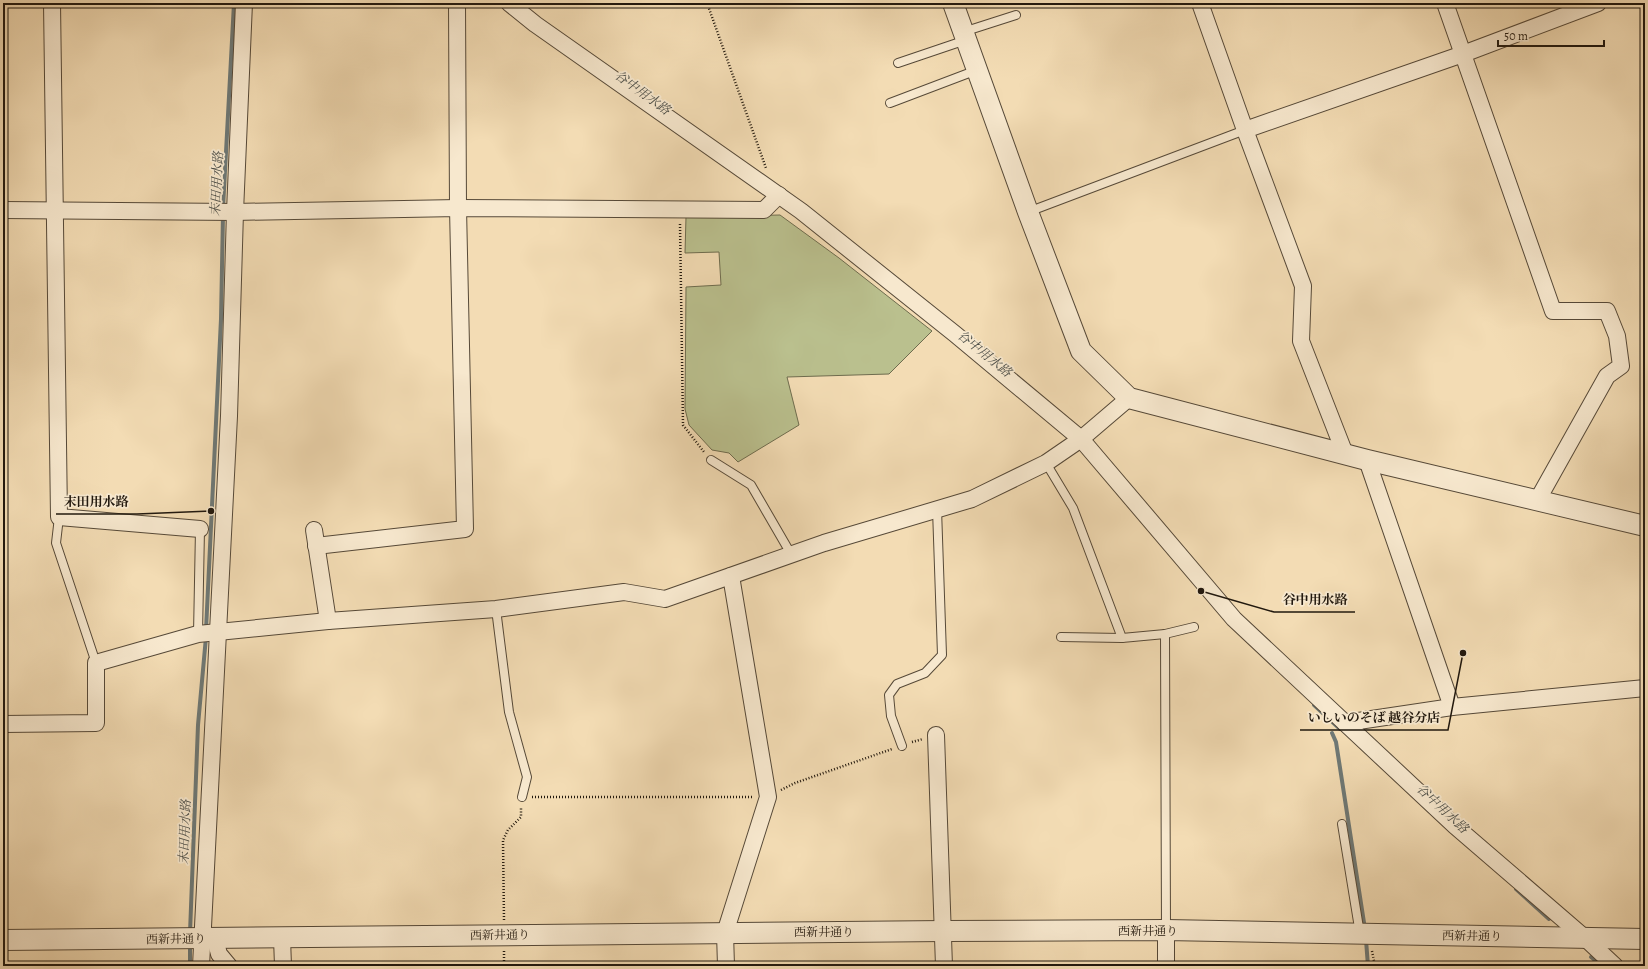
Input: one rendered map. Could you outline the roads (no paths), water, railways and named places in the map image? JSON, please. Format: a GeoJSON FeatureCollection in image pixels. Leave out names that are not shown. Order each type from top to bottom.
{"type":"FeatureCollection","features":[{"type":"Feature","properties":{"kind":"street"},"geometry":{"type":"LineString","coordinates":[[52,3],[59,517],[200,530]]}},
{"type":"Feature","properties":{"kind":"street"},"geometry":{"type":"LineString","coordinates":[[201,966],[209,939],[219,632],[229,416],[235,212],[244,3]]}},
{"type":"Feature","properties":{"kind":"street"},"geometry":{"type":"LineString","coordinates":[[316,546],[465,529],[458,208],[457,3]]}},
{"type":"Feature","properties":{"kind":"street"},"geometry":{"type":"LineString","coordinates":[[509,3],[535,24],[801,211],[955,334],[1081,439],[1234,619],[1455,826],[1586,938],[1615,966]]}},
{"type":"Feature","properties":{"kind":"street"},"geometry":{"type":"LineString","coordinates":[[953,3],[1028,212],[1081,351],[1129,398],[1366,460],[1645,526]]}},
{"type":"Feature","properties":{"kind":"street"},"geometry":{"type":"LineString","coordinates":[[1200,3],[1244,130],[1303,286],[1302,341],[1345,454]]}},
{"type":"Feature","properties":{"kind":"street"},"geometry":{"type":"LineString","coordinates":[[1445,3],[1553,311],[1607,312],[1617,336],[1621,366],[1607,376],[1537,500]]}},
{"type":"Feature","properties":{"kind":"street"},"geometry":{"type":"LineString","coordinates":[[1244,130],[1463,54],[1598,3]]}},
{"type":"Feature","properties":{"kind":"street"},"geometry":{"type":"LineString","coordinates":[[3,210],[54,209],[235,212],[458,208],[764,210],[779,195]]}},
{"type":"Feature","properties":{"kind":"street"},"geometry":{"type":"LineString","coordinates":[[3,724],[96,723],[96,663],[198,634],[328,621],[496,609],[624,592],[665,599],[824,543],[972,499],[1046,463],[1081,439],[1129,398]]}},
{"type":"Feature","properties":{"kind":"street"},"geometry":{"type":"LineString","coordinates":[[1366,460],[1452,707]]}},
{"type":"Feature","properties":{"kind":"street"},"geometry":{"type":"LineString","coordinates":[[314,530],[328,621]]}},
{"type":"Feature","properties":{"kind":"street"},"geometry":{"type":"LineString","coordinates":[[726,966],[726,933],[768,797],[731,576]]}},
{"type":"Feature","properties":{"kind":"street"},"geometry":{"type":"LineString","coordinates":[[1345,723],[1452,707],[1645,688]]}},
{"type":"Feature","properties":{"kind":"street"},"geometry":{"type":"LineString","coordinates":[[936,735],[944,931],[944,966]]}},
{"type":"Feature","properties":{"kind":"street"},"geometry":{"type":"LineString","coordinates":[[1166,930],[1166,966]]}},
{"type":"Feature","properties":{"kind":"street","name":"西新井通り"},"geometry":{"type":"LineString","coordinates":[[3,940],[1166,930],[1645,939]]}},
{"type":"Feature","properties":{"kind":"street"},"geometry":{"type":"LineString","coordinates":[[282,938],[283,966]]}},
{"type":"Feature","properties":{"kind":"street"},"geometry":{"type":"LineString","coordinates":[[209,939],[229,966]]}},
{"type":"Feature","properties":{"kind":"lane"},"geometry":{"type":"LineString","coordinates":[[898,63],[1016,15]]}},
{"type":"Feature","properties":{"kind":"lane"},"geometry":{"type":"LineString","coordinates":[[890,103],[977,70]]}},
{"type":"Feature","properties":{"kind":"lane"},"geometry":{"type":"LineString","coordinates":[[1028,212],[1244,130]]}},
{"type":"Feature","properties":{"kind":"lane"},"geometry":{"type":"LineString","coordinates":[[711,460],[750,484],[791,554]]}},
{"type":"Feature","properties":{"kind":"lane"},"geometry":{"type":"LineString","coordinates":[[1046,463],[1073,508],[1122,638]]}},
{"type":"Feature","properties":{"kind":"lane"},"geometry":{"type":"LineString","coordinates":[[902,746],[891,716],[889,695],[897,684],[925,673],[942,655],[937,509]]}},
{"type":"Feature","properties":{"kind":"lane"},"geometry":{"type":"LineString","coordinates":[[59,517],[56,543],[96,663]]}},
{"type":"Feature","properties":{"kind":"lane"},"geometry":{"type":"LineString","coordinates":[[198,634],[200,530]]}},
{"type":"Feature","properties":{"kind":"lane"},"geometry":{"type":"LineString","coordinates":[[496,609],[509,712],[526,777],[522,797]]}},
{"type":"Feature","properties":{"kind":"lane"},"geometry":{"type":"LineString","coordinates":[[1061,637],[1122,638],[1165,634],[1194,628]]}},
{"type":"Feature","properties":{"kind":"lane"},"geometry":{"type":"LineString","coordinates":[[1165,634],[1166,930]]}},
{"type":"Feature","properties":{"kind":"lane"},"geometry":{"type":"LineString","coordinates":[[1342,824],[1360,934]]}},
{"type":"Feature","properties":{"kind":"waterway","name":"末田用水路"},"geometry":{"type":"LineString","coordinates":[[223,208],[234,3]]}},
{"type":"Feature","properties":{"kind":"waterway","name":"末田用水路"},"geometry":{"type":"LineString","coordinates":[[206,630],[221,319],[223,215]]}},
{"type":"Feature","properties":{"kind":"waterway","name":"末田用水路"},"geometry":{"type":"LineString","coordinates":[[190,933],[198,725],[206,637]]}},
{"type":"Feature","properties":{"kind":"waterway","name":"谷中用水路"},"geometry":{"type":"LineString","coordinates":[[1314,705],[1340,729]]}},
{"type":"Feature","properties":{"kind":"waterway"},"geometry":{"type":"LineString","coordinates":[[1332,733],[1336,742],[1365,929]]}},
{"type":"Feature","properties":{"kind":"waterway","name":"谷中用水路"},"geometry":{"type":"LineString","coordinates":[[1516,889],[1549,919]]}},
{"type":"Feature","properties":{"kind":"waterway"},"geometry":{"type":"LineString","coordinates":[[1366,940],[1368,966]]}},
{"type":"Feature","properties":{"kind":"waterway","name":"末田用水路"},"geometry":{"type":"LineString","coordinates":[[190,944],[190,966]]}},
{"type":"Feature","properties":{"kind":"waterway","name":"谷中用水路"},"geometry":{"type":"LineString","coordinates":[[1591,957],[1602,966]]}},
{"type":"Feature","properties":{"kind":"place","name":"末田用水路"},"geometry":{"type":"Point","coordinates":[211,511]}},
{"type":"Feature","properties":{"kind":"place","name":"谷中用水路"},"geometry":{"type":"Point","coordinates":[1201,591]}},
{"type":"Feature","properties":{"kind":"place","name":"いしいのそば 越谷分店"},"geometry":{"type":"Point","coordinates":[1463,653]}}]}
